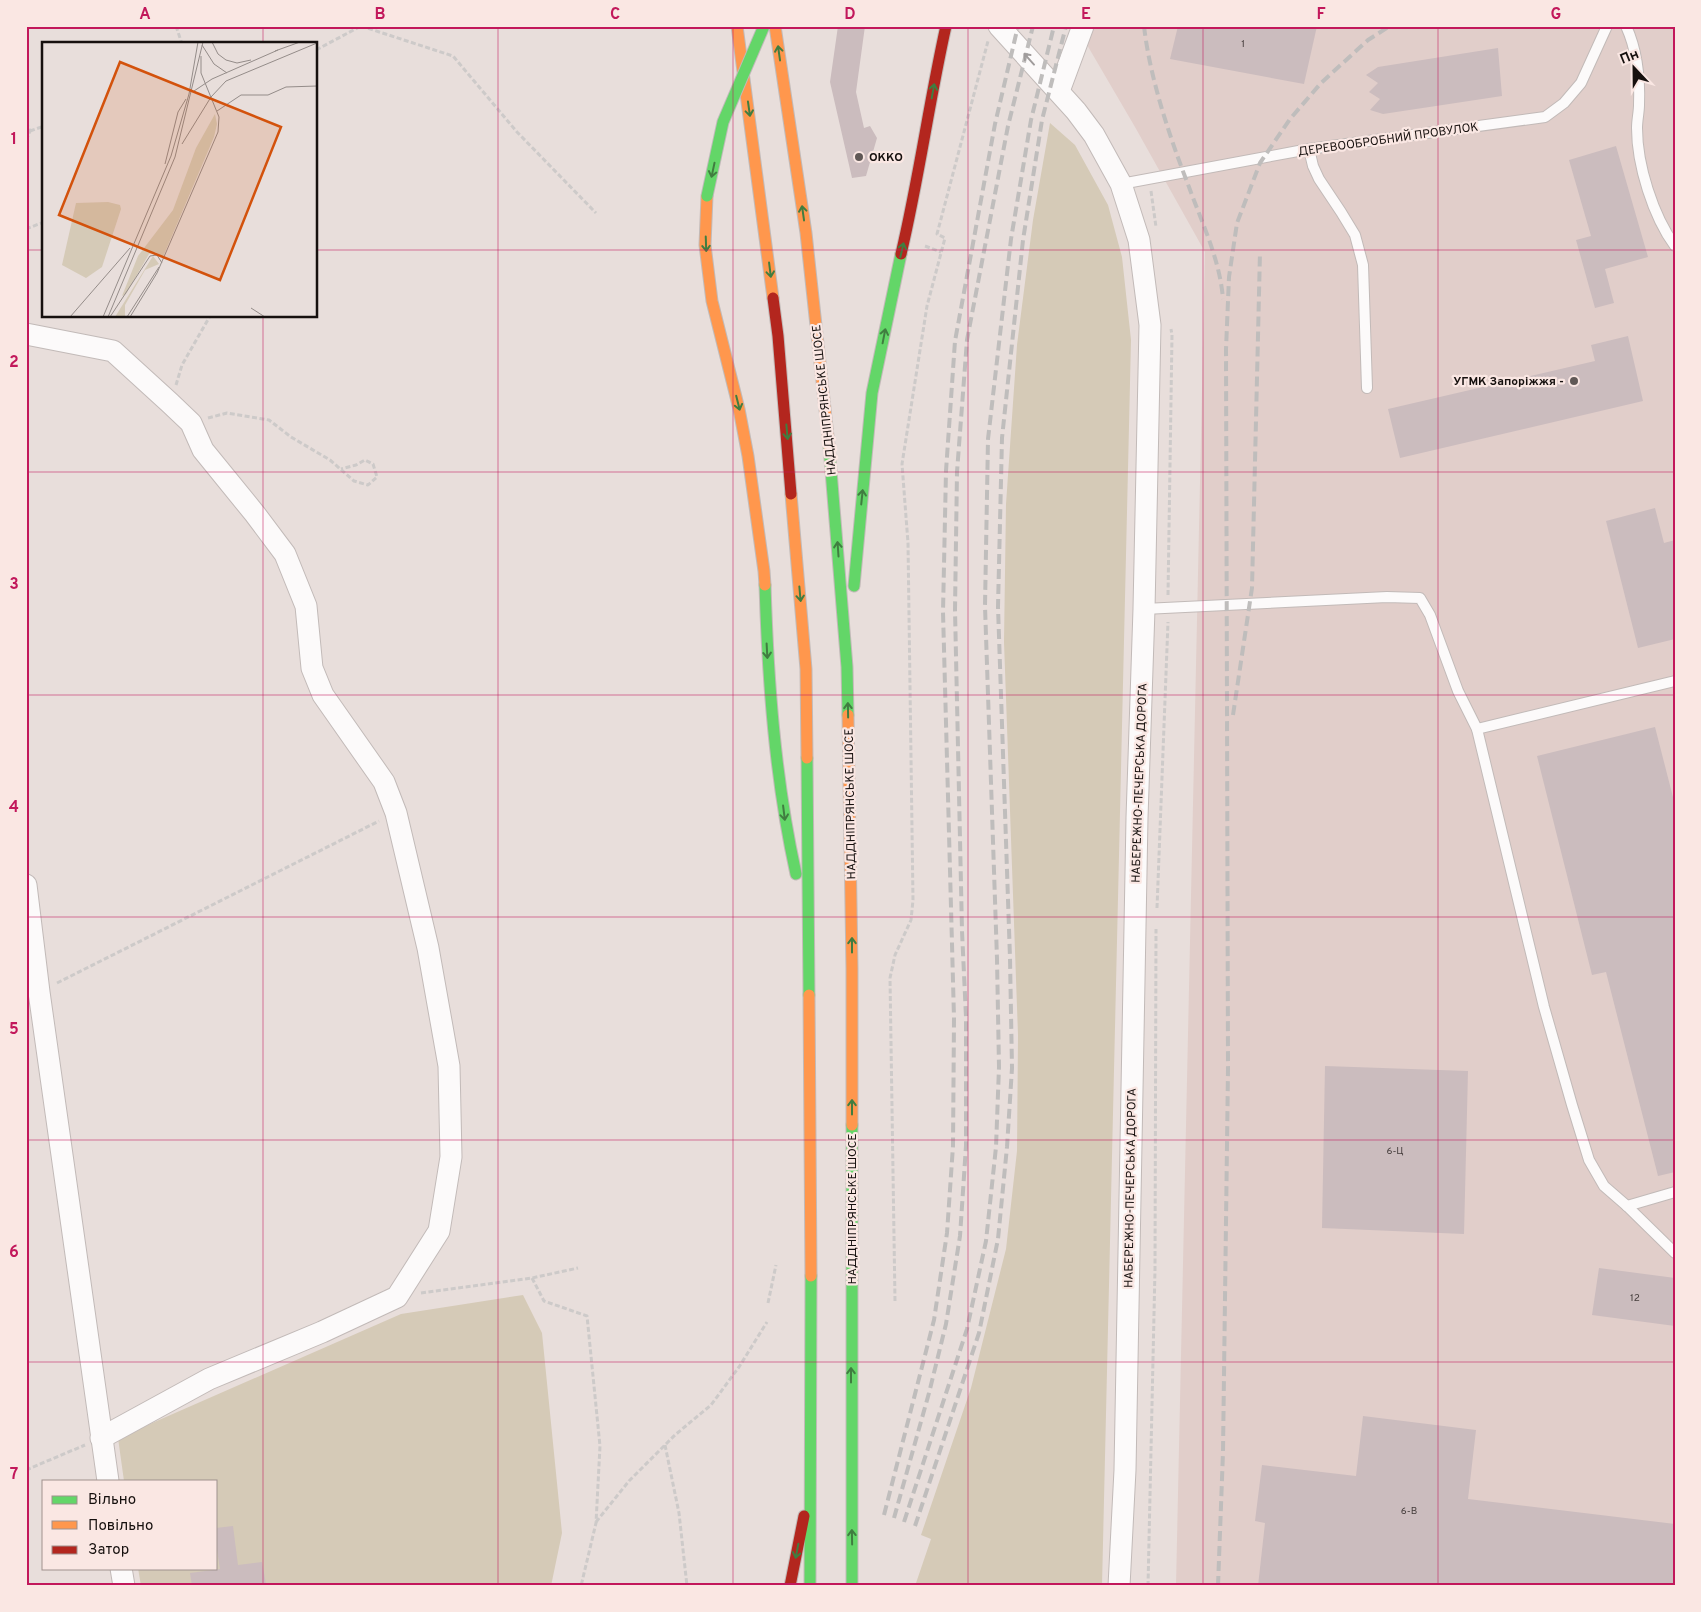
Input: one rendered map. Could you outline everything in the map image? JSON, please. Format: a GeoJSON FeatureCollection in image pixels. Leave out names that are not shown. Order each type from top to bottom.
{"type":"FeatureCollection","features":[{"type":"Feature","properties":{"kind":"main road"},"geometry":{"type":"LineString","coordinates":[[737,26],[778,336],[805,659],[811,1144],[810,1586]]}},
{"type":"Feature","properties":{"kind":"main road"},"geometry":{"type":"LineString","coordinates":[[764,26],[723,122],[707,196],[705,245],[712,301],[739,409],[748,456],[764,571],[767,654],[785,824],[809,933]]}},
{"type":"Feature","properties":{"kind":"main road","name":"НАДДНІПРЯНСЬКЕ ШОСЕ"},"geometry":{"type":"LineString","coordinates":[[775,26],[806,233],[818,332],[831,462],[847,667],[852,968],[852,1586]]}},
{"type":"Feature","properties":{"kind":"main road"},"geometry":{"type":"LineString","coordinates":[[847,667],[872,394],[891,298],[914,199],[937,66],[946,26]]}},
{"type":"Feature","properties":{"kind":"main road"},"geometry":{"type":"LineString","coordinates":[[790,1586],[810,1486]]}},
{"type":"Feature","properties":{"kind":"street"},"geometry":{"type":"LineString","coordinates":[[1059,91],[1084,26]]}},
{"type":"Feature","properties":{"kind":"street","name":"НАБЕРЕЖНО-ПЕЧЕРСЬКА ДОРОГА"},"geometry":{"type":"LineString","coordinates":[[994,31],[1059,91],[1094,135],[1120,184],[1139,240],[1150,325],[1137,828],[1125,1461],[1119,1586]]}},
{"type":"Feature","properties":{"kind":"street"},"geometry":{"type":"LineString","coordinates":[[26,334],[113,351],[191,423],[203,450],[285,554],[306,606],[312,668],[323,695],[384,782],[396,813],[428,948],[448,1066],[451,1157],[439,1231],[397,1296],[322,1332],[208,1380],[101,1438]]}},
{"type":"Feature","properties":{"kind":"street"},"geometry":{"type":"LineString","coordinates":[[26,885],[39,992],[108,1480]]}},
{"type":"Feature","properties":{"kind":"street"},"geometry":{"type":"LineString","coordinates":[[121,1570],[124,1586]]}},
{"type":"Feature","properties":{"kind":"lane","name":"ДЕРЕВООБРОБНИЙ ПРОВУЛОК"},"geometry":{"type":"LineString","coordinates":[[1120,184],[1309,149],[1545,116],[1564,103],[1581,83],[1607,26]]}},
{"type":"Feature","properties":{"kind":"lane"},"geometry":{"type":"LineString","coordinates":[[1626,26],[1631,38],[1638,71],[1640,106],[1637,128],[1648,193],[1666,234],[1675,246]]}},
{"type":"Feature","properties":{"kind":"lane"},"geometry":{"type":"LineString","coordinates":[[1309,149],[1313,166],[1319,179],[1342,212],[1355,235],[1363,265],[1367,388]]}},
{"type":"Feature","properties":{"kind":"lane"},"geometry":{"type":"LineString","coordinates":[[1144,609],[1387,597],[1420,598],[1430,615],[1458,691],[1477,729],[1544,1006],[1589,1160],[1604,1186],[1675,1253]]}},
{"type":"Feature","properties":{"kind":"lane"},"geometry":{"type":"LineString","coordinates":[[1477,729],[1675,681]]}},
{"type":"Feature","properties":{"kind":"lane"},"geometry":{"type":"LineString","coordinates":[[1627,1206],[1675,1192]]}},
{"type":"Feature","properties":{"kind":"path"},"geometry":{"type":"LineString","coordinates":[[176,26],[181,42]]}},
{"type":"Feature","properties":{"kind":"path"},"geometry":{"type":"LineString","coordinates":[[318,48],[361,26],[453,56],[517,132],[596,213]]}},
{"type":"Feature","properties":{"kind":"path"},"geometry":{"type":"LineString","coordinates":[[895,1301],[890,978],[895,955],[911,920],[913,900],[908,543],[902,464],[927,306],[945,238],[937,234],[946,194],[994,31]]}},
{"type":"Feature","properties":{"kind":"path"},"geometry":{"type":"LineString","coordinates":[[26,122],[30,131],[26,141]]}},
{"type":"Feature","properties":{"kind":"path"},"geometry":{"type":"LineString","coordinates":[[30,131],[42,127]]}},
{"type":"Feature","properties":{"kind":"path"},"geometry":{"type":"LineString","coordinates":[[1149,179],[1157,229]]}},
{"type":"Feature","properties":{"kind":"path"},"geometry":{"type":"LineString","coordinates":[[26,229],[42,223]]}},
{"type":"Feature","properties":{"kind":"path"},"geometry":{"type":"LineString","coordinates":[[170,402],[182,365],[209,318]]}},
{"type":"Feature","properties":{"kind":"path"},"geometry":{"type":"LineString","coordinates":[[1156,916],[1168,609],[1172,335],[1170,327]]}},
{"type":"Feature","properties":{"kind":"path"},"geometry":{"type":"LineString","coordinates":[[191,423],[227,413],[269,420],[291,437],[330,460],[341,470],[354,481],[368,485],[377,477],[373,464],[365,460],[341,470]]}},
{"type":"Feature","properties":{"kind":"path"},"geometry":{"type":"LineString","coordinates":[[39,992],[396,813]]}},
{"type":"Feature","properties":{"kind":"path"},"geometry":{"type":"LineString","coordinates":[[1148,1586],[1155,1269],[1156,926]]}},
{"type":"Feature","properties":{"kind":"path"},"geometry":{"type":"LineString","coordinates":[[768,1303],[776,1265]]}},
{"type":"Feature","properties":{"kind":"path"},"geometry":{"type":"LineString","coordinates":[[397,1296],[532,1278],[578,1268]]}},
{"type":"Feature","properties":{"kind":"path"},"geometry":{"type":"LineString","coordinates":[[532,1278],[544,1301],[587,1316],[600,1446],[596,1523],[581,1586]]}},
{"type":"Feature","properties":{"kind":"path"},"geometry":{"type":"LineString","coordinates":[[596,1523],[629,1482],[665,1445],[711,1405],[739,1367],[767,1322]]}},
{"type":"Feature","properties":{"kind":"path"},"geometry":{"type":"LineString","coordinates":[[26,1470],[101,1438]]}},
{"type":"Feature","properties":{"kind":"path"},"geometry":{"type":"LineString","coordinates":[[665,1445],[678,1513],[687,1586]]}},
{"type":"Feature","properties":{"kind":"shaded area"},"geometry":{"type":"Polygon","coordinates":[[[1076,26],[1675,26],[1675,1586],[1176,1586],[1205,252],[1076,26]]]}},
{"type":"Feature","properties":{"kind":"shaded area"},"geometry":{"type":"Polygon","coordinates":[[[1050,123],[1075,145],[1108,205],[1122,257],[1131,340],[1102,1586],[915,1586],[931,1539],[921,1535],[971,1388],[1006,1249],[1017,1151],[1018,1035],[1004,642],[1006,504],[1017,345],[1033,220],[1050,123]]]}},
{"type":"Feature","properties":{"kind":"shaded area"},"geometry":{"type":"Polygon","coordinates":[[[523,1295],[542,1333],[562,1533],[551,1586],[141,1586],[138,1570],[218,1570],[218,1480],[124,1480],[118,1438],[401,1314],[523,1295]]]}},
{"type":"Feature","properties":{"kind":"building"},"geometry":{"type":"Polygon","coordinates":[[[838,26],[865,26],[856,92],[864,128],[870,126],[877,138],[866,176],[852,178],[830,82],[838,26]]]}},
{"type":"Feature","properties":{"kind":"building"},"geometry":{"type":"Polygon","coordinates":[[[1178,26],[1317,26],[1304,84],[1170,59],[1178,26]]]}},
{"type":"Feature","properties":{"kind":"building"},"geometry":{"type":"Polygon","coordinates":[[[1498,48],[1502,96],[1383,114],[1370,110],[1380,99],[1369,92],[1378,83],[1366,75],[1378,67],[1498,48]]]}},
{"type":"Feature","properties":{"kind":"building"},"geometry":{"type":"Polygon","coordinates":[[[1616,146],[1648,257],[1605,269],[1614,303],[1595,308],[1576,240],[1591,236],[1569,160],[1616,146]]]}},
{"type":"Feature","properties":{"kind":"building","name":"УГМК Запоріжжя -"},"geometry":{"type":"Polygon","coordinates":[[[1628,336],[1643,401],[1400,458],[1388,409],[1595,361],[1591,345],[1628,336]]]}},
{"type":"Feature","properties":{"kind":"building"},"geometry":{"type":"Polygon","coordinates":[[[1655,508],[1664,543],[1675,540],[1675,639],[1638,648],[1606,521],[1655,508]]]}},
{"type":"Feature","properties":{"kind":"building"},"geometry":{"type":"Polygon","coordinates":[[[1655,727],[1675,805],[1675,1172],[1658,1176],[1606,972],[1592,975],[1537,756],[1655,727]]]}},
{"type":"Feature","properties":{"kind":"building"},"geometry":{"type":"Polygon","coordinates":[[[1325,1066],[1468,1071],[1464,1234],[1322,1228],[1325,1066]]]}},
{"type":"Feature","properties":{"kind":"building"},"geometry":{"type":"Polygon","coordinates":[[[1599,1268],[1675,1278],[1675,1326],[1592,1315],[1599,1268]]]}},
{"type":"Feature","properties":{"kind":"building"},"geometry":{"type":"Polygon","coordinates":[[[1363,1416],[1476,1430],[1468,1499],[1675,1524],[1675,1586],[1258,1586],[1265,1523],[1255,1521],[1262,1465],[1356,1476],[1363,1416]]]}},
{"type":"Feature","properties":{"kind":"building"},"geometry":{"type":"Polygon","coordinates":[[[233,1526],[238,1565],[262,1562],[266,1584],[255,1586],[192,1586],[190,1573],[220,1569],[218,1528],[233,1526]]]}},
{"type":"Feature","properties":{"kind":"railway"},"geometry":{"type":"LineString","coordinates":[[884,1515],[934,1320],[947,1233],[953,1146],[954,1018],[943,612],[946,471],[955,341],[995,124],[1018,26]]}},
{"type":"Feature","properties":{"kind":"railway"},"geometry":{"type":"LineString","coordinates":[[894,1518],[946,1324],[960,1236],[966,1146],[966,1017],[962,931],[955,610],[957,472],[967,340],[1008,126],[1033,26]]}},
{"type":"Feature","properties":{"kind":"railway"},"geometry":{"type":"LineString","coordinates":[[904,1522],[967,1329],[986,1241],[996,1147],[999,1067],[997,959],[985,606],[988,439],[1011,239],[1031,120],[1054,26]]}},
{"type":"Feature","properties":{"kind":"railway"},"geometry":{"type":"LineString","coordinates":[[915,1526],[979,1333],[998,1239],[1012,1068],[998,607],[1002,438],[1023,240],[1042,120],[1066,26]]}},
{"type":"Feature","properties":{"kind":"railway"},"geometry":{"type":"LineString","coordinates":[[1144,26],[1151,67],[1162,108],[1214,256],[1223,299]]}},
{"type":"Feature","properties":{"kind":"railway"},"geometry":{"type":"LineString","coordinates":[[1218,1586],[1223,1452],[1228,1069],[1226,349],[1229,277],[1237,223],[1260,163],[1290,119],[1321,83],[1368,40],[1390,26]]}},
{"type":"Feature","properties":{"kind":"railway"},"geometry":{"type":"LineString","coordinates":[[1233,715],[1252,588],[1260,252]]}},
{"type":"Feature","properties":{"kind":"traffic: fast"},"geometry":{"type":"LineString","coordinates":[[707,196],[723,122],[764,26]]}},
{"type":"Feature","properties":{"kind":"traffic: fast"},"geometry":{"type":"LineString","coordinates":[[854,586],[872,393],[901,254]]}},
{"type":"Feature","properties":{"kind":"traffic: fast"},"geometry":{"type":"LineString","coordinates":[[829,446],[847,667],[848,715]]}},
{"type":"Feature","properties":{"kind":"traffic: fast"},"geometry":{"type":"LineString","coordinates":[[765,585],[768,658],[774,730],[783,802],[796,874]]}},
{"type":"Feature","properties":{"kind":"traffic: fast"},"geometry":{"type":"LineString","coordinates":[[807,758],[809,995]]}},
{"type":"Feature","properties":{"kind":"traffic: fast"},"geometry":{"type":"LineString","coordinates":[[852,1125],[852,1586]]}},
{"type":"Feature","properties":{"kind":"traffic: fast"},"geometry":{"type":"LineString","coordinates":[[810,1586],[811,1276]]}},
{"type":"Feature","properties":{"kind":"traffic: slow"},"geometry":{"type":"LineString","coordinates":[[737,26],[773,298]]}},
{"type":"Feature","properties":{"kind":"traffic: slow"},"geometry":{"type":"LineString","coordinates":[[775,26],[806,233],[829,446]]}},
{"type":"Feature","properties":{"kind":"traffic: slow"},"geometry":{"type":"LineString","coordinates":[[707,196],[705,245],[712,301],[739,409],[748,456],[765,585]]}},
{"type":"Feature","properties":{"kind":"traffic: slow"},"geometry":{"type":"LineString","coordinates":[[791,494],[806,669],[807,758]]}},
{"type":"Feature","properties":{"kind":"traffic: slow"},"geometry":{"type":"LineString","coordinates":[[848,715],[852,968],[852,1125]]}},
{"type":"Feature","properties":{"kind":"traffic: slow"},"geometry":{"type":"LineString","coordinates":[[809,995],[811,1276]]}},
{"type":"Feature","properties":{"kind":"traffic: jam"},"geometry":{"type":"LineString","coordinates":[[901,254],[946,26]]}},
{"type":"Feature","properties":{"kind":"traffic: jam"},"geometry":{"type":"LineString","coordinates":[[773,298],[778,336],[791,494]]}},
{"type":"Feature","properties":{"kind":"traffic: jam"},"geometry":{"type":"LineString","coordinates":[[790,1586],[804,1516]]}},
{"type":"Feature","properties":{"kind":"place","name":"ОККО"},"geometry":{"type":"Point","coordinates":[859,157]}},
{"type":"Feature","properties":{"kind":"place","name":"УГМК Запоріжжя -"},"geometry":{"type":"Point","coordinates":[1574,381]}}]}
